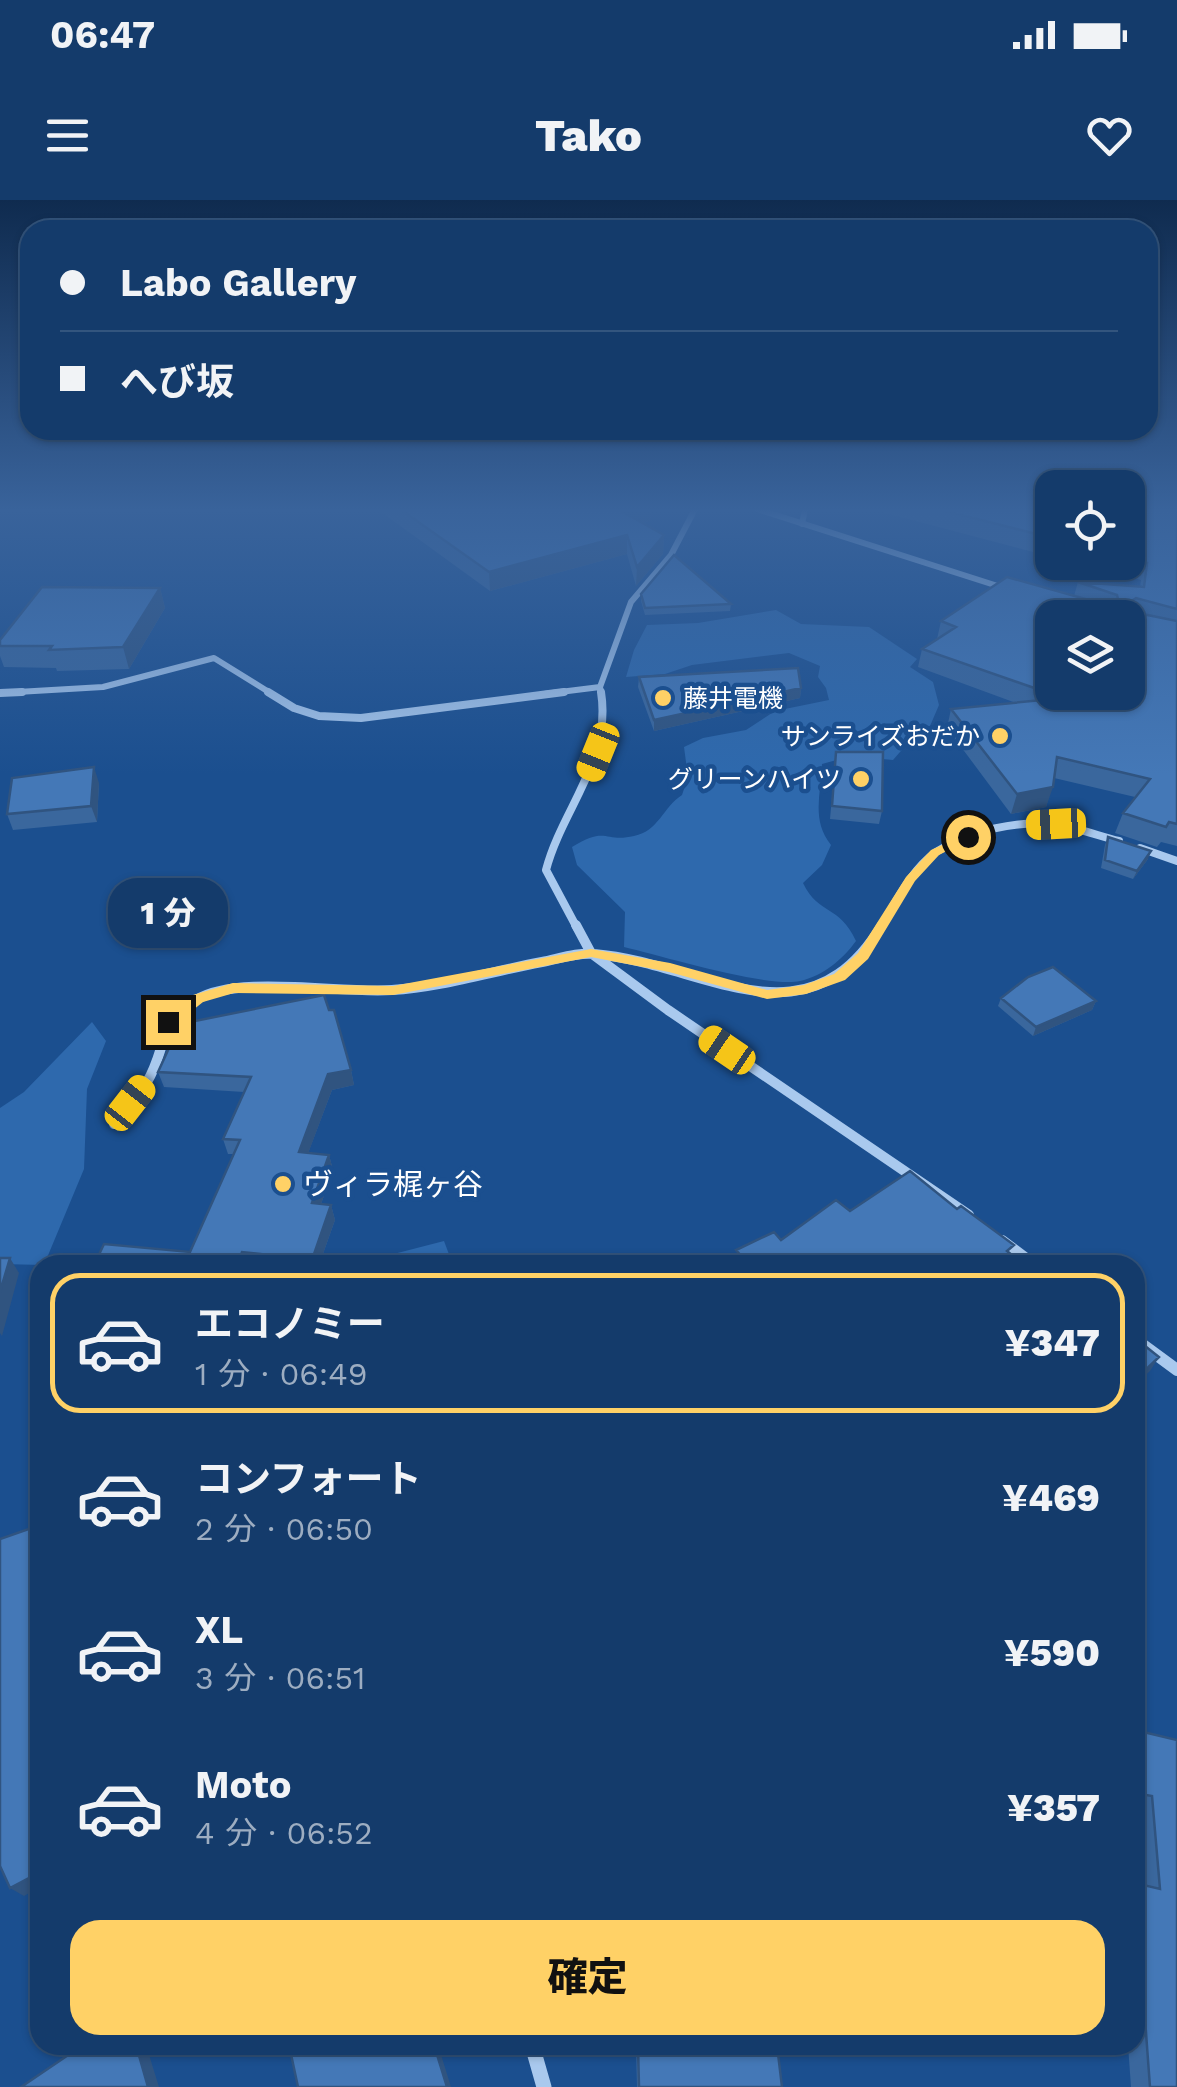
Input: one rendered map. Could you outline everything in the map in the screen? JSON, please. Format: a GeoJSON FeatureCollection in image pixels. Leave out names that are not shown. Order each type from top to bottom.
{"type":"FeatureCollection","features":[{"type":"Feature","properties":{"kind":"street"},"geometry":{"type":"LineString","coordinates":[[635,597],[600,687],[603,706],[598,752],[576,806],[554,840],[546,870],[591,953],[979,1223]]}},
{"type":"Feature","properties":{"kind":"street"},"geometry":{"type":"LineString","coordinates":[[0,692],[103,687],[214,658],[294,708],[320,716],[360,718],[600,687]]}},
{"type":"Feature","properties":{"kind":"street"},"geometry":{"type":"LineString","coordinates":[[114,1124],[148,1081],[168,1022],[198,998],[233,988],[393,990],[591,953],[670,968],[767,995],[806,989],[840,977],[863,956],[910,879],[935,853],[968,837],[1008,826],[1056,824],[1177,861]]}},
{"type":"Feature","properties":{"kind":"street"},"geometry":{"type":"LineString","coordinates":[[992,1234],[1020,1255]]}},
{"type":"Feature","properties":{"kind":"street"},"geometry":{"type":"LineString","coordinates":[[1145,1346],[1177,1370]]}},
{"type":"Feature","properties":{"kind":"street"},"geometry":{"type":"LineString","coordinates":[[535,2055],[544,2087]]}},
{"type":"Feature","properties":{"kind":"shaded area"},"geometry":{"type":"Polygon","coordinates":[[[776,610],[801,624],[869,627],[917,659],[910,667],[933,682],[939,705],[930,726],[936,740],[907,744],[893,760],[851,756],[822,764],[819,816],[831,845],[822,865],[803,883],[816,901],[843,921],[856,941],[824,971],[808,979],[785,982],[740,976],[624,947],[625,912],[577,865],[572,847],[592,837],[624,838],[655,824],[682,795],[688,777],[684,747],[703,738],[746,730],[775,711],[829,700],[818,677],[820,666],[789,653],[626,677],[647,625],[698,623],[776,610]]]}},
{"type":"Feature","properties":{"kind":"shaded area"},"geometry":{"type":"Polygon","coordinates":[[[92,1022],[106,1041],[87,1089],[84,1169],[48,1255],[30,1255],[30,1265],[0,1264],[0,1108],[24,1092],[92,1022]]]}},
{"type":"Feature","properties":{"kind":"shaded area"},"geometry":{"type":"Polygon","coordinates":[[[444,1241],[449,1255],[390,1255],[444,1241]]]}},
{"type":"Feature","properties":{"kind":"building"},"geometry":{"type":"Polygon","coordinates":[[[34,597],[154,597],[123,647],[49,650],[52,646],[0,646],[0,640],[34,597]]]}},
{"type":"Feature","properties":{"kind":"building"},"geometry":{"type":"Polygon","coordinates":[[[642,597],[723,597],[731,604],[645,608],[642,597]]]}},
{"type":"Feature","properties":{"kind":"building"},"geometry":{"type":"Polygon","coordinates":[[[977,597],[1089,600],[1035,600],[1035,688],[922,649],[956,627],[941,621],[977,597]]]}},
{"type":"Feature","properties":{"kind":"building"},"geometry":{"type":"Polygon","coordinates":[[[1118,597],[1177,597],[1177,609],[1145,600],[1118,597]]]}},
{"type":"Feature","properties":{"kind":"building"},"geometry":{"type":"Polygon","coordinates":[[[1145,614],[1177,621],[1177,824],[1169,822],[1166,827],[1123,813],[1150,779],[1057,757],[1053,787],[1017,794],[951,709],[1035,701],[1035,710],[1145,710],[1145,614]]]}},
{"type":"Feature","properties":{"kind":"building"},"geometry":{"type":"Polygon","coordinates":[[[798,668],[801,688],[654,720],[639,677],[798,668]]]}},
{"type":"Feature","properties":{"kind":"building"},"geometry":{"type":"Polygon","coordinates":[[[836,752],[883,752],[882,811],[832,806],[836,752]]]}},
{"type":"Feature","properties":{"kind":"building"},"geometry":{"type":"Polygon","coordinates":[[[94,767],[91,806],[7,814],[12,778],[94,767]]]}},
{"type":"Feature","properties":{"kind":"building"},"geometry":{"type":"Polygon","coordinates":[[[1108,837],[1151,851],[1137,871],[1105,860],[1108,837]]]}},
{"type":"Feature","properties":{"kind":"building"},"geometry":{"type":"Polygon","coordinates":[[[1053,967],[1096,1001],[1036,1027],[1001,998],[1028,977],[1053,967]]]}},
{"type":"Feature","properties":{"kind":"building"},"geometry":{"type":"Polygon","coordinates":[[[324,995],[329,1010],[334,1010],[351,1070],[328,1074],[299,1152],[329,1155],[312,1203],[331,1205],[314,1255],[242,1252],[99,1255],[104,1244],[190,1252],[240,1140],[223,1139],[251,1077],[158,1072],[180,1024],[324,995]]]}},
{"type":"Feature","properties":{"kind":"building"},"geometry":{"type":"Polygon","coordinates":[[[910,1171],[957,1209],[961,1206],[1014,1245],[1007,1251],[1012,1255],[740,1255],[736,1250],[774,1232],[781,1240],[836,1200],[850,1211],[910,1171]]]}},
{"type":"Feature","properties":{"kind":"building"},"geometry":{"type":"Polygon","coordinates":[[[0,1258],[10,1258],[0,1292],[0,1258]]]}},
{"type":"Feature","properties":{"kind":"building"},"geometry":{"type":"Polygon","coordinates":[[[1145,1346],[1159,1357],[1145,1370],[1145,1346]]]}},
{"type":"Feature","properties":{"kind":"building"},"geometry":{"type":"Polygon","coordinates":[[[30,1528],[30,1878],[10,1888],[0,1866],[0,1539],[30,1528]]]}},
{"type":"Feature","properties":{"kind":"building"},"geometry":{"type":"Polygon","coordinates":[[[1145,1732],[1177,1740],[1177,2087],[1150,2087],[1145,2019],[1145,1885],[1160,1889],[1152,1796],[1145,1795],[1145,1732]]]}},
{"type":"Feature","properties":{"kind":"building"},"geometry":{"type":"Polygon","coordinates":[[[68,2055],[139,2055],[148,2087],[21,2087],[68,2055]]]}},
{"type":"Feature","properties":{"kind":"building"},"geometry":{"type":"Polygon","coordinates":[[[291,2055],[437,2055],[447,2087],[298,2087],[291,2055]]]}},
{"type":"Feature","properties":{"kind":"building"},"geometry":{"type":"Polygon","coordinates":[[[638,2055],[778,2055],[782,2087],[639,2087],[638,2055]]]}},
{"type":"Feature","properties":{"kind":"place","name":"藤井電機"},"geometry":{"type":"Point","coordinates":[663,698]}},
{"type":"Feature","properties":{"kind":"place","name":"サンライズおだか"},"geometry":{"type":"Point","coordinates":[1000,736]}},
{"type":"Feature","properties":{"kind":"place","name":"グリーンハイツ"},"geometry":{"type":"Point","coordinates":[861,779]}},
{"type":"Feature","properties":{"kind":"place","name":"ヴィラ梶ヶ谷"},"geometry":{"type":"Point","coordinates":[283,1184]}},
{"type":"Feature","properties":{"kind":"route"},"geometry":{"type":"LineString","coordinates":[[168,1022],[198,998],[233,988],[393,990],[591,953],[670,968],[767,995],[806,989],[840,977],[863,956],[910,879],[935,853],[968,837]]}}]}
